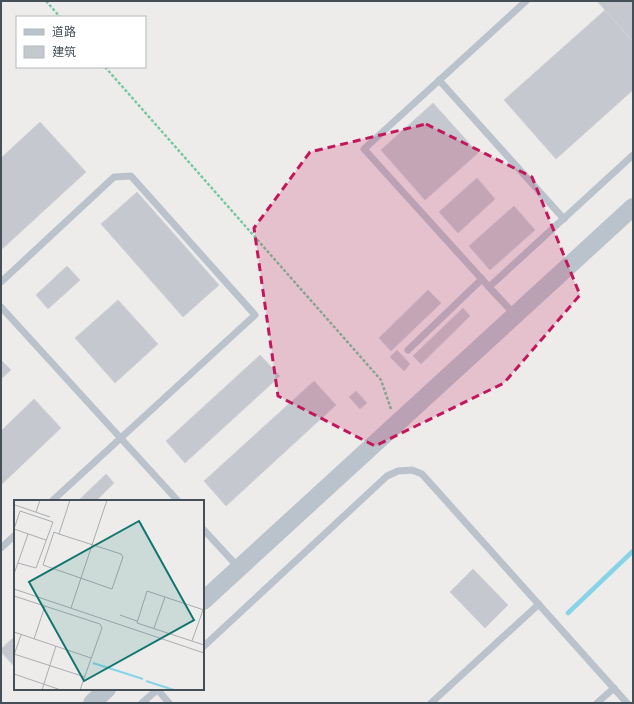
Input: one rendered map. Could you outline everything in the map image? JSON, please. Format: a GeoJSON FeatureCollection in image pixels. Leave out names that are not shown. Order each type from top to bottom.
{"type":"FeatureCollection","features":[{"type":"Feature","properties":{"kind":"street"},"geometry":{"type":"LineString","coordinates":[[204,600],[633,208]]}},
{"type":"Feature","properties":{"kind":"street"},"geometry":{"type":"LineString","coordinates":[[92,703],[106,690]]}},
{"type":"Feature","properties":{"kind":"lane"},"geometry":{"type":"LineString","coordinates":[[515,315],[364,149],[526,1]]}},
{"type":"Feature","properties":{"kind":"lane"},"geometry":{"type":"LineString","coordinates":[[439,80],[564,219]]}},
{"type":"Feature","properties":{"kind":"lane"},"geometry":{"type":"LineString","coordinates":[[490,287],[633,155]]}},
{"type":"Feature","properties":{"kind":"lane"},"geometry":{"type":"LineString","coordinates":[[1,282],[114,177],[131,176],[255,315],[53,500]]}},
{"type":"Feature","properties":{"kind":"lane"},"geometry":{"type":"LineString","coordinates":[[408,350],[482,279]]}},
{"type":"Feature","properties":{"kind":"lane"},"geometry":{"type":"LineString","coordinates":[[1,306],[177,500]]}},
{"type":"Feature","properties":{"kind":"lane"},"geometry":{"type":"LineString","coordinates":[[204,646],[387,476],[398,471],[412,470],[422,474],[627,703]]}},
{"type":"Feature","properties":{"kind":"lane"},"geometry":{"type":"LineString","coordinates":[[204,530],[239,568]]}},
{"type":"Feature","properties":{"kind":"lane"},"geometry":{"type":"LineString","coordinates":[[1,548],[14,536]]}},
{"type":"Feature","properties":{"kind":"lane"},"geometry":{"type":"LineString","coordinates":[[431,703],[539,604]]}},
{"type":"Feature","properties":{"kind":"lane"},"geometry":{"type":"LineString","coordinates":[[597,703],[614,688]]}},
{"type":"Feature","properties":{"kind":"lane"},"geometry":{"type":"LineString","coordinates":[[142,703],[156,690]]}},
{"type":"Feature","properties":{"kind":"lane"},"geometry":{"type":"LineString","coordinates":[[158,690],[170,703]]}},
{"type":"Feature","properties":{"kind":"path"},"geometry":{"type":"LineString","coordinates":[[46,1],[59,16]]}},
{"type":"Feature","properties":{"kind":"path"},"geometry":{"type":"LineString","coordinates":[[106,68],[381,380],[396,424]]}},
{"type":"Feature","properties":{"kind":"highlighted area"},"geometry":{"type":"Polygon","coordinates":[[[426,124],[532,177],[580,295],[504,383],[375,446],[278,396],[254,228],[310,152],[426,124]]]}},
{"type":"Feature","properties":{"kind":"building"},"geometry":{"type":"Polygon","coordinates":[[[597,1],[633,1],[633,42],[605,10],[597,1]]]}},
{"type":"Feature","properties":{"kind":"building"},"geometry":{"type":"Polygon","coordinates":[[[605,10],[633,42],[633,90],[556,159],[504,100],[605,10]]]}},
{"type":"Feature","properties":{"kind":"building"},"geometry":{"type":"Polygon","coordinates":[[[433,103],[478,153],[425,200],[381,150],[433,103]]]}},
{"type":"Feature","properties":{"kind":"building"},"geometry":{"type":"Polygon","coordinates":[[[40,122],[86,172],[1,250],[1,158],[40,122]]]}},
{"type":"Feature","properties":{"kind":"building"},"geometry":{"type":"Polygon","coordinates":[[[477,178],[495,199],[458,233],[439,212],[477,178]]]}},
{"type":"Feature","properties":{"kind":"building"},"geometry":{"type":"Polygon","coordinates":[[[137,192],[219,285],[183,317],[101,224],[137,192]]]}},
{"type":"Feature","properties":{"kind":"building"},"geometry":{"type":"Polygon","coordinates":[[[514,206],[535,230],[490,270],[469,246],[514,206]]]}},
{"type":"Feature","properties":{"kind":"building"},"geometry":{"type":"Polygon","coordinates":[[[67,266],[80,280],[48,309],[36,295],[67,266]]]}},
{"type":"Feature","properties":{"kind":"building"},"geometry":{"type":"Polygon","coordinates":[[[428,290],[441,303],[391,351],[379,338],[428,290]]]}},
{"type":"Feature","properties":{"kind":"building"},"geometry":{"type":"Polygon","coordinates":[[[118,300],[158,344],[115,383],[75,338],[118,300]]]}},
{"type":"Feature","properties":{"kind":"building"},"geometry":{"type":"Polygon","coordinates":[[[463,308],[470,316],[421,364],[413,356],[463,308]]]}},
{"type":"Feature","properties":{"kind":"building"},"geometry":{"type":"Polygon","coordinates":[[[397,350],[410,364],[404,371],[390,357],[397,350]]]}},
{"type":"Feature","properties":{"kind":"building"},"geometry":{"type":"Polygon","coordinates":[[[260,355],[280,376],[185,463],[166,441],[260,355]]]}},
{"type":"Feature","properties":{"kind":"building"},"geometry":{"type":"Polygon","coordinates":[[[1,360],[11,370],[1,379],[1,360]]]}},
{"type":"Feature","properties":{"kind":"building"},"geometry":{"type":"Polygon","coordinates":[[[314,381],[336,405],[226,506],[204,481],[314,381]]]}},
{"type":"Feature","properties":{"kind":"building"},"geometry":{"type":"Polygon","coordinates":[[[356,391],[367,403],[360,409],[349,397],[356,391]]]}},
{"type":"Feature","properties":{"kind":"building"},"geometry":{"type":"Polygon","coordinates":[[[34,399],[61,428],[1,485],[1,431],[34,399]]]}},
{"type":"Feature","properties":{"kind":"building"},"geometry":{"type":"Polygon","coordinates":[[[106,474],[114,483],[97,500],[79,500],[106,474]]]}},
{"type":"Feature","properties":{"kind":"building"},"geometry":{"type":"Polygon","coordinates":[[[473,569],[508,605],[485,628],[450,592],[473,569]]]}},
{"type":"Feature","properties":{"kind":"building"},"geometry":{"type":"Polygon","coordinates":[[[14,637],[14,666],[1,652],[1,649],[14,637]]]}},
{"type":"Feature","properties":{"kind":"waterway"},"geometry":{"type":"LineString","coordinates":[[568,613],[633,551]]}}]}
